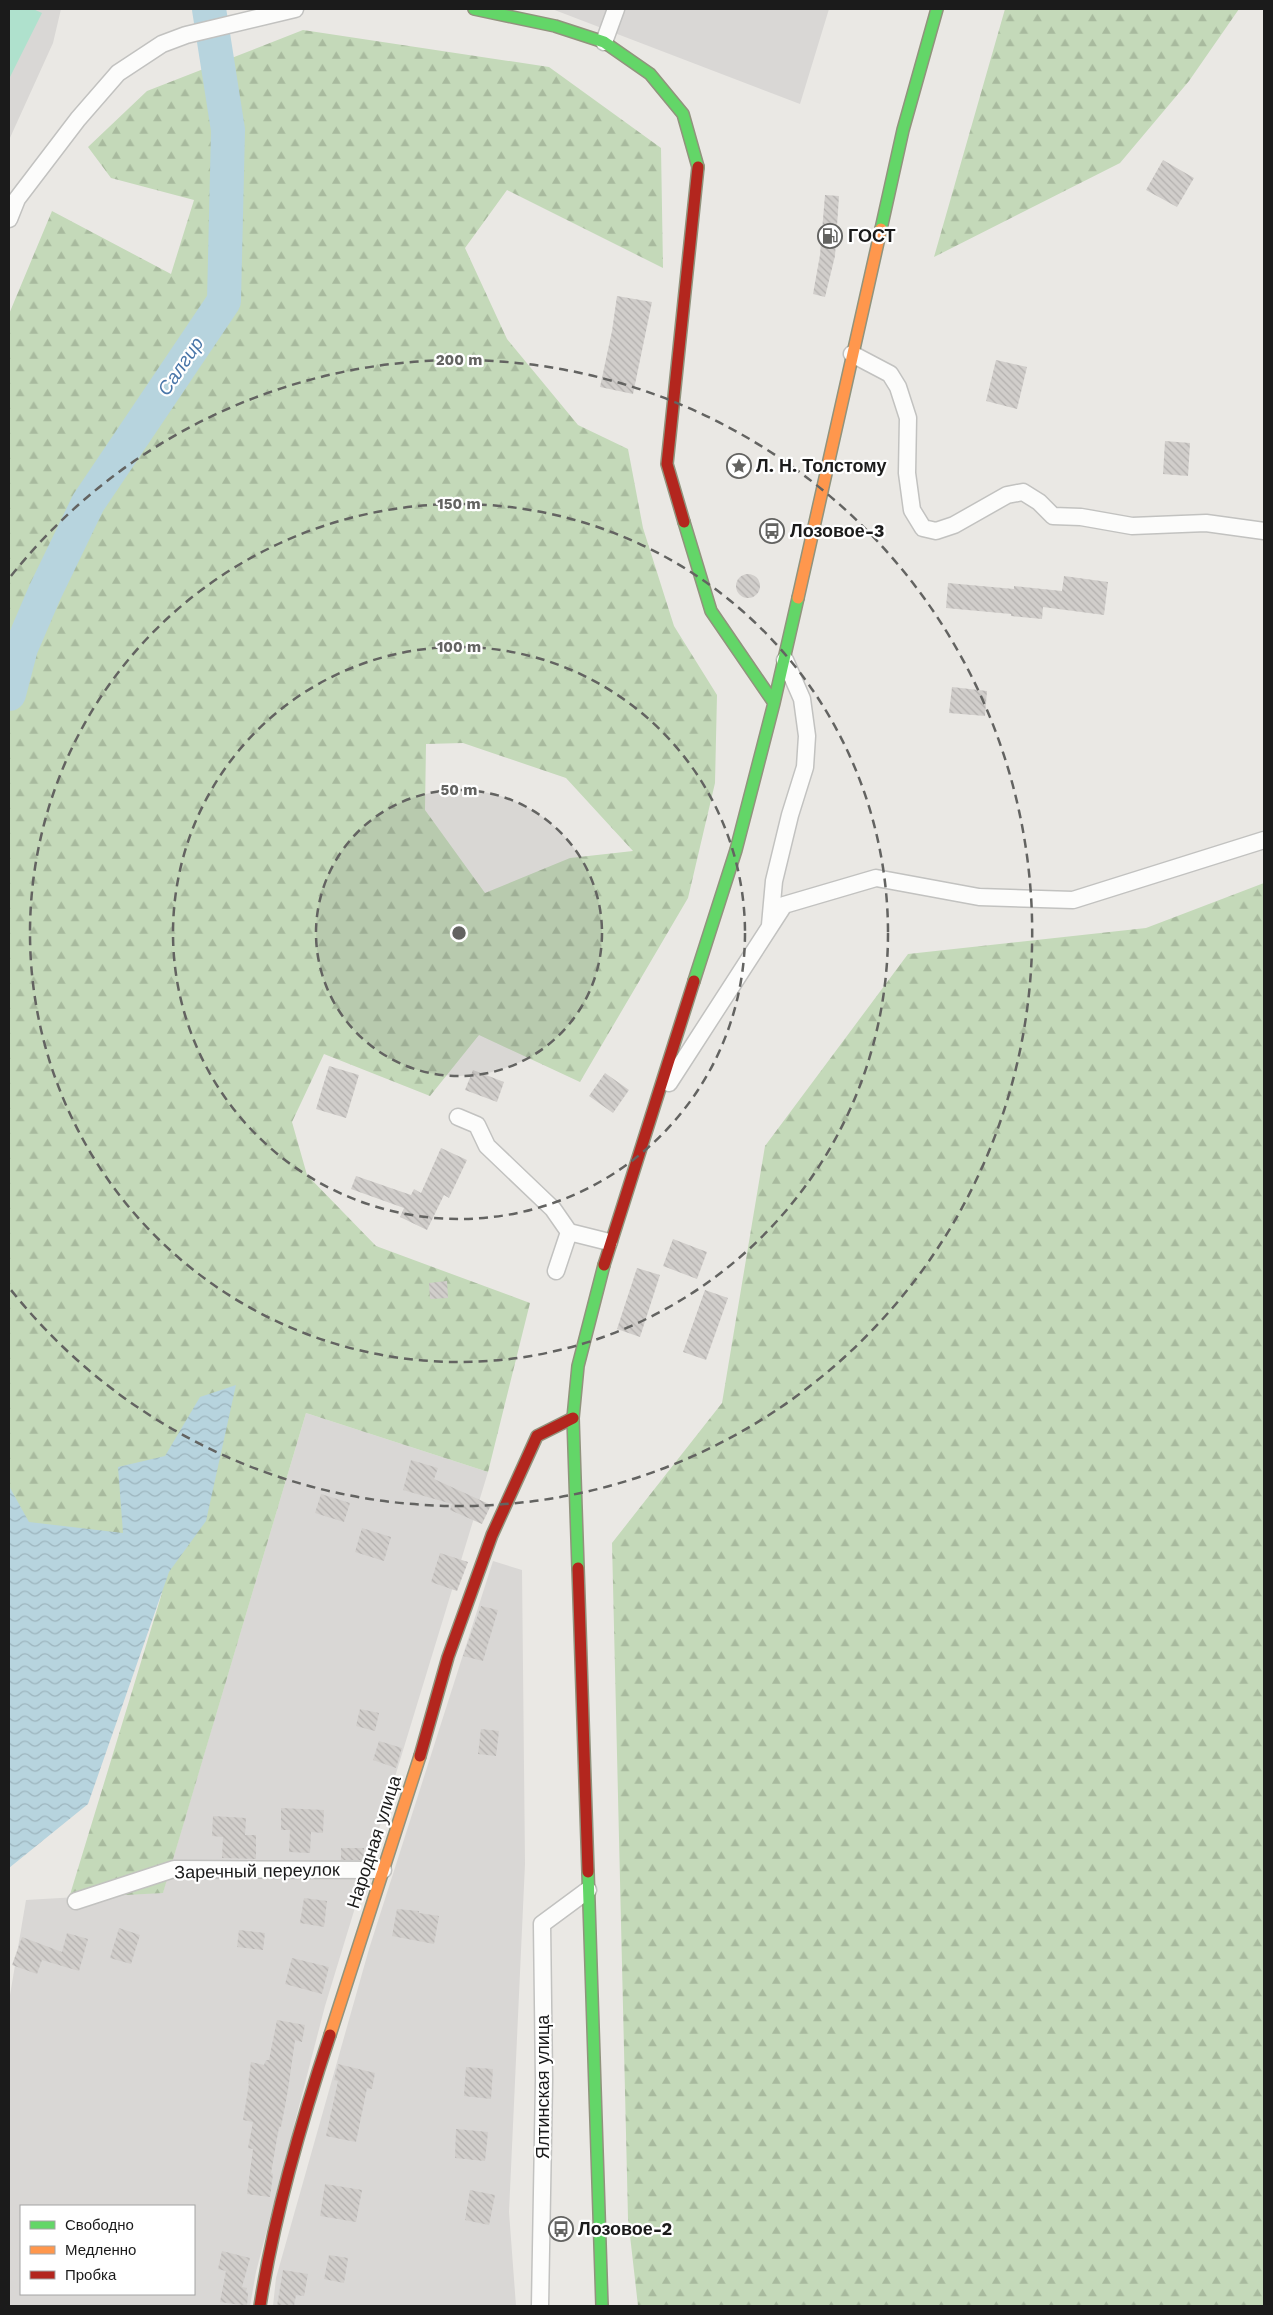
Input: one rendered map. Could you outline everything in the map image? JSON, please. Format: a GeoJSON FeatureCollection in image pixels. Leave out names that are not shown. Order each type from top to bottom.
{"type":"FeatureCollection","features":[{"type":"Feature","properties":{"kind":"main road"},"geometry":{"type":"LineString","coordinates":[[474,9],[555,26],[604,42],[650,74],[683,114],[698,164],[667,464],[711,610],[774,702]]}},
{"type":"Feature","properties":{"kind":"main road"},"geometry":{"type":"LineString","coordinates":[[602,2306],[574,1418],[578,1366],[609,1242],[736,850],[774,702],[903,130],[937,9]]}},
{"type":"Feature","properties":{"kind":"main road","name":"Народная улица"},"geometry":{"type":"LineString","coordinates":[[260,2306],[265,2273],[306,2108],[414,1775],[448,1657],[492,1535],[537,1436],[574,1418]]}},
{"type":"Feature","properties":{"kind":"street"},"geometry":{"type":"LineString","coordinates":[[9,219],[17,199],[78,119],[118,73],[162,44],[186,35],[295,9]]}},
{"type":"Feature","properties":{"kind":"street"},"geometry":{"type":"LineString","coordinates":[[604,42],[616,9]]}},
{"type":"Feature","properties":{"kind":"street"},"geometry":{"type":"LineString","coordinates":[[852,354],[890,374],[898,387],[908,418],[908,473],[912,510],[923,528],[936,531],[954,525],[1007,495],[1024,492],[1040,502],[1053,516],[1081,517],[1132,526],[1206,523],[1264,531]]}},
{"type":"Feature","properties":{"kind":"street"},"geometry":{"type":"LineString","coordinates":[[770,927],[774,881],[790,815],[805,767],[807,736],[802,699],[783,658]]}},
{"type":"Feature","properties":{"kind":"street"},"geometry":{"type":"LineString","coordinates":[[652,1110],[784,905],[876,878],[979,897],[1073,900],[1264,840]]}},
{"type":"Feature","properties":{"kind":"street"},"geometry":{"type":"LineString","coordinates":[[458,1117],[476,1125],[487,1146],[553,1209],[569,1232],[609,1242]]}},
{"type":"Feature","properties":{"kind":"street"},"geometry":{"type":"LineString","coordinates":[[556,1271],[569,1232]]}},
{"type":"Feature","properties":{"kind":"street","name":"Заречный переулок"},"geometry":{"type":"LineString","coordinates":[[76,1901],[174,1869],[382,1870]]}},
{"type":"Feature","properties":{"kind":"street","name":"Ялтинская улица"},"geometry":{"type":"LineString","coordinates":[[540,2306],[544,2080],[542,1924],[588,1890]]}},
{"type":"Feature","properties":{"kind":"shaded area"},"geometry":{"type":"Polygon","coordinates":[[[9,9],[61,9],[53,43],[9,140],[9,9]]]}},
{"type":"Feature","properties":{"kind":"shaded area"},"geometry":{"type":"Polygon","coordinates":[[[552,9],[829,9],[800,104],[552,9]]]}},
{"type":"Feature","properties":{"kind":"shaded area"},"geometry":{"type":"Polygon","coordinates":[[[306,1413],[488,1472],[325,2006],[256,2272],[250,2306],[9,2306],[9,2001],[26,1900],[163,1892],[306,1413]]]}},
{"type":"Feature","properties":{"kind":"shaded area"},"geometry":{"type":"Polygon","coordinates":[[[493,1561],[522,1570],[525,1864],[509,2212],[516,2306],[273,2306],[276,2278],[369,1949],[493,1561]]]}},
{"type":"Feature","properties":{"kind":"green space"},"geometry":{"type":"Polygon","coordinates":[[[9,9],[33,9],[42,13],[9,79],[9,9]]]}},
{"type":"Feature","properties":{"kind":"green space"},"geometry":{"type":"Polygon","coordinates":[[[1005,9],[1239,9],[1189,81],[1120,163],[934,257],[1005,9]]]}},
{"type":"Feature","properties":{"kind":"green space"},"geometry":{"type":"Polygon","coordinates":[[[303,30],[549,67],[661,148],[663,268],[507,190],[465,248],[507,339],[578,425],[628,449],[643,528],[674,626],[717,695],[715,783],[688,898],[580,1082],[479,1035],[430,1096],[324,1054],[292,1122],[307,1175],[376,1246],[530,1303],[488,1472],[306,1413],[163,1893],[69,1898],[162,1593],[25,1569],[9,1606],[9,314],[52,211],[171,274],[194,200],[111,178],[88,147],[147,91],[303,30]],[[463,743],[426,744],[425,810],[485,893],[570,858],[633,851],[566,778],[463,743]]]}},
{"type":"Feature","properties":{"kind":"green space"},"geometry":{"type":"Polygon","coordinates":[[[1264,883],[1264,2306],[638,2306],[628,2218],[612,1543],[722,1403],[765,1146],[908,954],[1146,928],[1264,883]]]}},
{"type":"Feature","properties":{"kind":"water"},"geometry":{"type":"Polygon","coordinates":[[[236,1385],[206,1521],[169,1572],[88,1804],[9,1868],[9,1486],[29,1522],[123,1533],[118,1467],[165,1456],[200,1397],[236,1385]]]}},
{"type":"Feature","properties":{"kind":"building"},"geometry":{"type":"Polygon","coordinates":[[[1163,160],[1194,178],[1177,207],[1146,190],[1163,160]]]}},
{"type":"Feature","properties":{"kind":"building"},"geometry":{"type":"Polygon","coordinates":[[[825,195],[839,196],[835,256],[825,297],[813,294],[820,255],[825,195]]]}},
{"type":"Feature","properties":{"kind":"building"},"geometry":{"type":"Polygon","coordinates":[[[617,296],[652,302],[633,394],[600,387],[612,331],[617,296]]]}},
{"type":"Feature","properties":{"kind":"building"},"geometry":{"type":"Polygon","coordinates":[[[996,360],[1027,367],[1017,409],[986,401],[996,360]]]}},
{"type":"Feature","properties":{"kind":"building"},"geometry":{"type":"Polygon","coordinates":[[[1165,441],[1190,443],[1188,476],[1163,474],[1165,441]]]}},
{"type":"Feature","properties":{"kind":"building"},"geometry":{"type":"Polygon","coordinates":[[[748,574],[757,577],[760,586],[757,595],[748,598],[739,595],[736,586],[739,577],[748,574]]]}},
{"type":"Feature","properties":{"kind":"building"},"geometry":{"type":"Polygon","coordinates":[[[1064,576],[1108,582],[1104,615],[1043,607],[1042,619],[946,608],[948,583],[1014,589],[1014,586],[1062,591],[1064,576]]]}},
{"type":"Feature","properties":{"kind":"building"},"geometry":{"type":"Polygon","coordinates":[[[952,687],[987,691],[985,716],[949,713],[952,687]]]}},
{"type":"Feature","properties":{"kind":"building"},"geometry":{"type":"Polygon","coordinates":[[[329,1066],[359,1075],[346,1118],[316,1109],[329,1066]]]}},
{"type":"Feature","properties":{"kind":"building"},"geometry":{"type":"Polygon","coordinates":[[[473,1070],[504,1082],[497,1102],[465,1090],[473,1070]]]}},
{"type":"Feature","properties":{"kind":"building"},"geometry":{"type":"Polygon","coordinates":[[[605,1073],[629,1090],[613,1113],[589,1096],[605,1073]]]}},
{"type":"Feature","properties":{"kind":"building"},"geometry":{"type":"Polygon","coordinates":[[[441,1148],[467,1160],[449,1198],[444,1195],[427,1230],[400,1217],[404,1208],[351,1189],[356,1176],[411,1195],[414,1189],[421,1193],[441,1148]]]}},
{"type":"Feature","properties":{"kind":"building"},"geometry":{"type":"Polygon","coordinates":[[[673,1239],[707,1252],[697,1279],[663,1266],[673,1239]]]}},
{"type":"Feature","properties":{"kind":"building"},"geometry":{"type":"Polygon","coordinates":[[[637,1268],[660,1275],[640,1337],[617,1329],[637,1268]]]}},
{"type":"Feature","properties":{"kind":"building"},"geometry":{"type":"Polygon","coordinates":[[[447,1281],[448,1298],[430,1299],[429,1283],[447,1281]]]}},
{"type":"Feature","properties":{"kind":"building"},"geometry":{"type":"Polygon","coordinates":[[[705,1290],[728,1298],[706,1360],[683,1352],[705,1290]]]}},
{"type":"Feature","properties":{"kind":"building"},"geometry":{"type":"Polygon","coordinates":[[[411,1460],[438,1468],[434,1479],[491,1505],[482,1524],[450,1510],[452,1504],[403,1490],[411,1460]]]}},
{"type":"Feature","properties":{"kind":"building"},"geometry":{"type":"Polygon","coordinates":[[[321,1494],[350,1503],[344,1522],[315,1513],[321,1494]]]}},
{"type":"Feature","properties":{"kind":"building"},"geometry":{"type":"Polygon","coordinates":[[[362,1528],[391,1537],[384,1561],[355,1552],[362,1528]]]}},
{"type":"Feature","properties":{"kind":"building"},"geometry":{"type":"Polygon","coordinates":[[[440,1553],[468,1562],[457,1591],[431,1582],[440,1553]]]}},
{"type":"Feature","properties":{"kind":"building"},"geometry":{"type":"Polygon","coordinates":[[[481,1606],[498,1610],[483,1661],[463,1656],[481,1606]]]}},
{"type":"Feature","properties":{"kind":"building"},"geometry":{"type":"Polygon","coordinates":[[[360,1709],[379,1713],[375,1731],[356,1726],[360,1709]]]}},
{"type":"Feature","properties":{"kind":"building"},"geometry":{"type":"Polygon","coordinates":[[[481,1729],[499,1731],[496,1756],[478,1754],[481,1729]]]}},
{"type":"Feature","properties":{"kind":"building"},"geometry":{"type":"Polygon","coordinates":[[[379,1741],[402,1748],[396,1768],[373,1760],[379,1741]]]}},
{"type":"Feature","properties":{"kind":"building"},"geometry":{"type":"Polygon","coordinates":[[[281,1808],[324,1810],[323,1833],[311,1832],[310,1853],[289,1852],[290,1830],[281,1830],[281,1808]]]}},
{"type":"Feature","properties":{"kind":"building"},"geometry":{"type":"Polygon","coordinates":[[[213,1816],[246,1818],[245,1835],[256,1835],[256,1859],[222,1858],[223,1837],[212,1836],[213,1816]]]}},
{"type":"Feature","properties":{"kind":"building"},"geometry":{"type":"Polygon","coordinates":[[[341,1848],[364,1848],[363,1860],[341,1860],[341,1848]]]}},
{"type":"Feature","properties":{"kind":"building"},"geometry":{"type":"Polygon","coordinates":[[[304,1898],[327,1901],[324,1927],[300,1923],[304,1898]]]}},
{"type":"Feature","properties":{"kind":"building"},"geometry":{"type":"Polygon","coordinates":[[[397,1909],[419,1911],[419,1913],[439,1916],[434,1944],[392,1936],[397,1909]]]}},
{"type":"Feature","properties":{"kind":"building"},"geometry":{"type":"Polygon","coordinates":[[[119,1928],[140,1935],[131,1964],[110,1958],[119,1928]]]}},
{"type":"Feature","properties":{"kind":"building"},"geometry":{"type":"Polygon","coordinates":[[[239,1930],[265,1933],[263,1950],[237,1947],[239,1930]]]}},
{"type":"Feature","properties":{"kind":"building"},"geometry":{"type":"Polygon","coordinates":[[[67,1933],[88,1939],[79,1971],[42,1960],[37,1974],[12,1965],[22,1937],[62,1952],[67,1933]]]}},
{"type":"Feature","properties":{"kind":"building"},"geometry":{"type":"Polygon","coordinates":[[[292,1958],[329,1967],[322,1994],[285,1984],[292,1958]]]}},
{"type":"Feature","properties":{"kind":"building"},"geometry":{"type":"Polygon","coordinates":[[[277,2020],[305,2025],[302,2042],[295,2040],[288,2090],[271,2173],[273,2174],[270,2197],[247,2194],[253,2149],[248,2148],[253,2122],[243,2120],[251,2062],[264,2065],[266,2060],[269,2060],[277,2020]]]}},
{"type":"Feature","properties":{"kind":"building"},"geometry":{"type":"Polygon","coordinates":[[[338,2064],[375,2073],[372,2089],[367,2088],[356,2142],[326,2136],[338,2081],[334,2080],[338,2064]]]}},
{"type":"Feature","properties":{"kind":"building"},"geometry":{"type":"Polygon","coordinates":[[[466,2067],[493,2069],[491,2099],[464,2096],[466,2067]]]}},
{"type":"Feature","properties":{"kind":"building"},"geometry":{"type":"Polygon","coordinates":[[[456,2129],[488,2132],[485,2161],[455,2158],[456,2129]]]}},
{"type":"Feature","properties":{"kind":"building"},"geometry":{"type":"Polygon","coordinates":[[[325,2184],[362,2190],[356,2222],[320,2216],[325,2184]]]}},
{"type":"Feature","properties":{"kind":"building"},"geometry":{"type":"Polygon","coordinates":[[[470,2190],[495,2195],[489,2225],[465,2220],[470,2190]]]}},
{"type":"Feature","properties":{"kind":"building"},"geometry":{"type":"Polygon","coordinates":[[[222,2251],[250,2258],[242,2287],[247,2288],[247,2306],[220,2302],[226,2271],[218,2269],[222,2251]]]}},
{"type":"Feature","properties":{"kind":"building"},"geometry":{"type":"Polygon","coordinates":[[[329,2255],[348,2258],[344,2283],[324,2279],[329,2255]]]}},
{"type":"Feature","properties":{"kind":"building"},"geometry":{"type":"Polygon","coordinates":[[[283,2270],[308,2274],[304,2296],[296,2295],[294,2306],[277,2306],[283,2270]]]}},
{"type":"Feature","properties":{"kind":"waterway","name":"Салгир"},"geometry":{"type":"LineString","coordinates":[[9,694],[21,648],[45,592],[88,503],[224,301],[228,130],[209,9]]}},
{"type":"Feature","properties":{"kind":"traffic: fast"},"geometry":{"type":"LineString","coordinates":[[474,9],[555,26],[604,42],[650,74],[683,114],[698,167]]}},
{"type":"Feature","properties":{"kind":"traffic: fast"},"geometry":{"type":"LineString","coordinates":[[881,229],[903,130],[937,9]]}},
{"type":"Feature","properties":{"kind":"traffic: fast"},"geometry":{"type":"LineString","coordinates":[[684,522],[711,611],[774,703]]}},
{"type":"Feature","properties":{"kind":"traffic: fast"},"geometry":{"type":"LineString","coordinates":[[694,981],[736,850],[774,703],[798,598]]}},
{"type":"Feature","properties":{"kind":"traffic: fast"},"geometry":{"type":"LineString","coordinates":[[578,1568],[573,1418],[578,1366],[604,1265]]}},
{"type":"Feature","properties":{"kind":"traffic: fast"},"geometry":{"type":"LineString","coordinates":[[588,1872],[602,2306]]}},
{"type":"Feature","properties":{"kind":"traffic: slow"},"geometry":{"type":"LineString","coordinates":[[798,598],[881,229]]}},
{"type":"Feature","properties":{"kind":"traffic: slow"},"geometry":{"type":"LineString","coordinates":[[330,2035],[420,1756]]}},
{"type":"Feature","properties":{"kind":"traffic: jam"},"geometry":{"type":"LineString","coordinates":[[684,522],[667,464],[698,167]]}},
{"type":"Feature","properties":{"kind":"traffic: jam"},"geometry":{"type":"LineString","coordinates":[[604,1265],[694,981]]}},
{"type":"Feature","properties":{"kind":"traffic: jam"},"geometry":{"type":"LineString","coordinates":[[420,1756],[448,1657],[492,1535],[537,1436],[573,1418]]}},
{"type":"Feature","properties":{"kind":"traffic: jam"},"geometry":{"type":"LineString","coordinates":[[578,1568],[588,1872]]}},
{"type":"Feature","properties":{"kind":"traffic: jam"},"geometry":{"type":"LineString","coordinates":[[260,2306],[289,2169],[330,2035]]}},
{"type":"Feature","properties":{"kind":"place","name":"ГОСТ"},"geometry":{"type":"Point","coordinates":[830,236]}},
{"type":"Feature","properties":{"kind":"place","name":"Л. Н. Толстому"},"geometry":{"type":"Point","coordinates":[739,466]}},
{"type":"Feature","properties":{"kind":"place","name":"Лозовое-3"},"geometry":{"type":"Point","coordinates":[772,531]}},
{"type":"Feature","properties":{"kind":"place","name":"Лозовое-2"},"geometry":{"type":"Point","coordinates":[561,2229]}}]}
